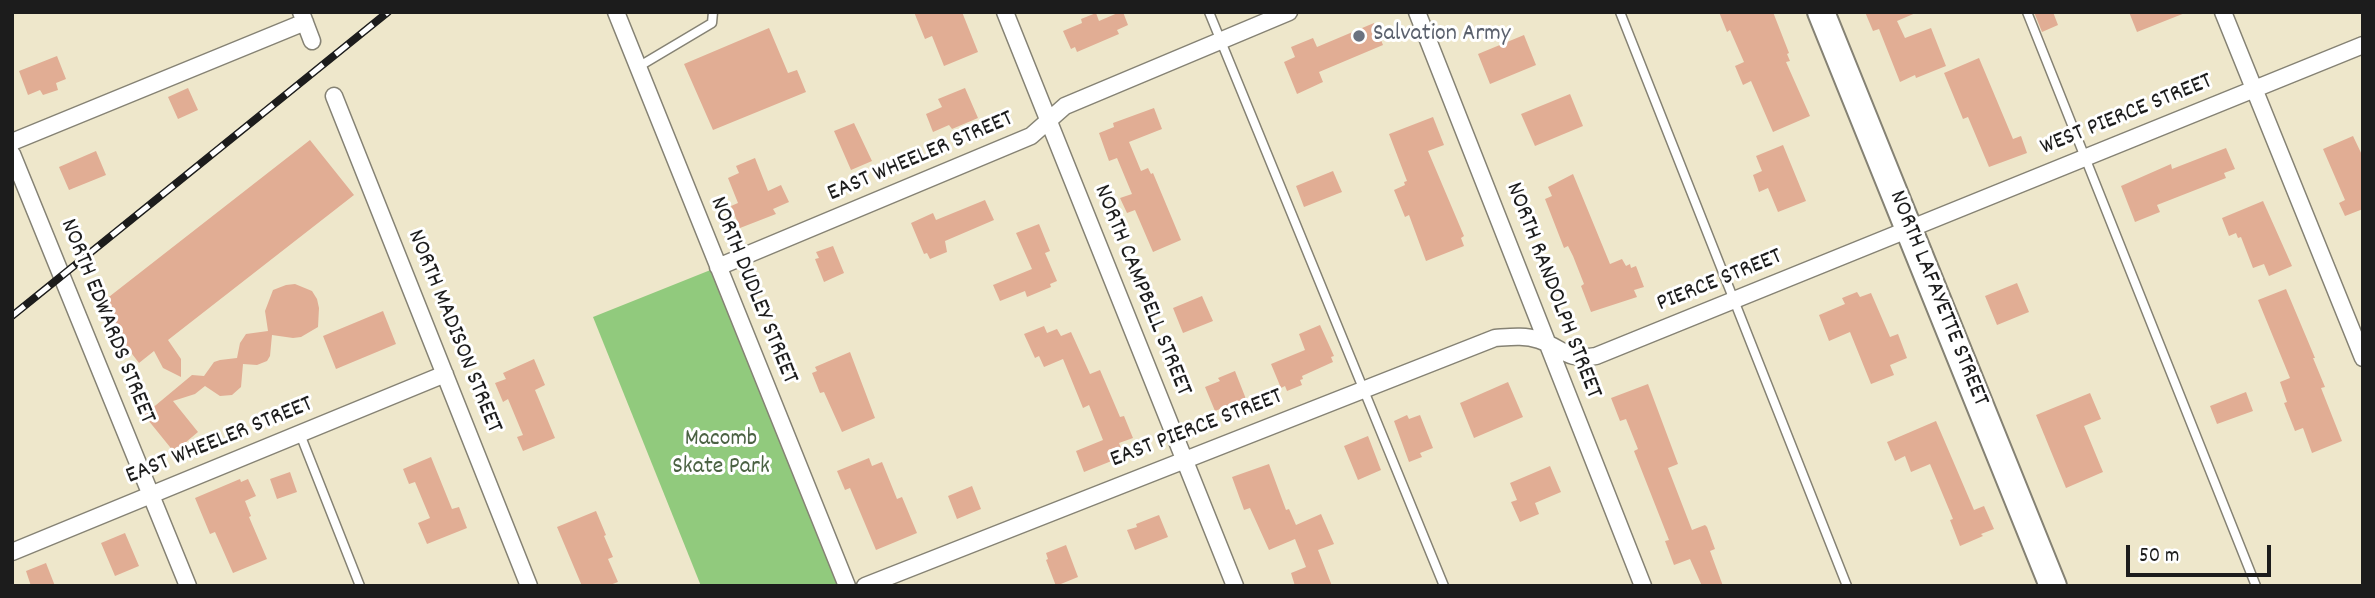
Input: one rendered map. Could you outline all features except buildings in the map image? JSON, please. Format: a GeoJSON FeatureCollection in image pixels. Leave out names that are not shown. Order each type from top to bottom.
{"type":"FeatureCollection","features":[{"type":"Feature","properties":{"kind":"highway","name":"NORTH LAFAYETTE STREET"},"geometry":{"type":"LineString","coordinates":[[1821,12],[2053,586]]}},
{"type":"Feature","properties":{"kind":"street","name":"NORTH DUDLEY STREET"},"geometry":{"type":"LineString","coordinates":[[616,12],[847,586]]}},
{"type":"Feature","properties":{"kind":"street","name":"NORTH CAMPBELL STREET"},"geometry":{"type":"LineString","coordinates":[[1005,12],[1235,586]]}},
{"type":"Feature","properties":{"kind":"street","name":"EAST WHEELER STREET"},"geometry":{"type":"LineString","coordinates":[[718,267],[1031,136],[1065,106],[1289,12]]}},
{"type":"Feature","properties":{"kind":"street","name":"NORTH RANDOLPH STREET"},"geometry":{"type":"LineString","coordinates":[[1418,12],[1643,586]]}},
{"type":"Feature","properties":{"kind":"street"},"geometry":{"type":"LineString","coordinates":[[2222,12],[2363,358]]}},
{"type":"Feature","properties":{"kind":"street"},"geometry":{"type":"LineString","coordinates":[[12,142],[303,17],[312,41]]}},
{"type":"Feature","properties":{"kind":"street","name":"WEST PIERCE STREET"},"geometry":{"type":"LineString","coordinates":[[1908,230],[2363,45]]}},
{"type":"Feature","properties":{"kind":"street","name":"NORTH MADISON STREET"},"geometry":{"type":"LineString","coordinates":[[334,96],[529,586]]}},
{"type":"Feature","properties":{"kind":"street","name":"NORTH EDWARDS STREET"},"geometry":{"type":"LineString","coordinates":[[12,154],[188,586]]}},
{"type":"Feature","properties":{"kind":"street","name":"PIERCE STREET"},"geometry":{"type":"LineString","coordinates":[[1548,343],[1556,350],[1575,357],[1596,356],[1908,230]]}},
{"type":"Feature","properties":{"kind":"street","name":"EAST PIERCE STREET"},"geometry":{"type":"LineString","coordinates":[[865,586],[1495,338],[1527,337],[1548,343]]}},
{"type":"Feature","properties":{"kind":"street","name":"EAST WHEELER STREET"},"geometry":{"type":"LineString","coordinates":[[12,552],[445,374]]}},
{"type":"Feature","properties":{"kind":"lane"},"geometry":{"type":"LineString","coordinates":[[638,67],[712,23],[713,12]]}},
{"type":"Feature","properties":{"kind":"lane"},"geometry":{"type":"LineString","coordinates":[[1209,12],[1444,586]]}},
{"type":"Feature","properties":{"kind":"lane"},"geometry":{"type":"LineString","coordinates":[[1620,12],[1847,586]]}},
{"type":"Feature","properties":{"kind":"lane"},"geometry":{"type":"LineString","coordinates":[[2026,12],[2256,586]]}},
{"type":"Feature","properties":{"kind":"lane"},"geometry":{"type":"LineString","coordinates":[[300,434],[360,586]]}},
{"type":"Feature","properties":{"kind":"green space","name":"Macomb Skate Park"},"geometry":{"type":"Polygon","coordinates":[[[718,267],[847,586],[701,586],[593,317],[718,267]]]}},
{"type":"Feature","properties":{"kind":"railway"},"geometry":{"type":"LineString","coordinates":[[12,316],[388,12]]}},
{"type":"Feature","properties":{"kind":"place","name":"Salvation Army"},"geometry":{"type":"Point","coordinates":[1359,36]}}]}
